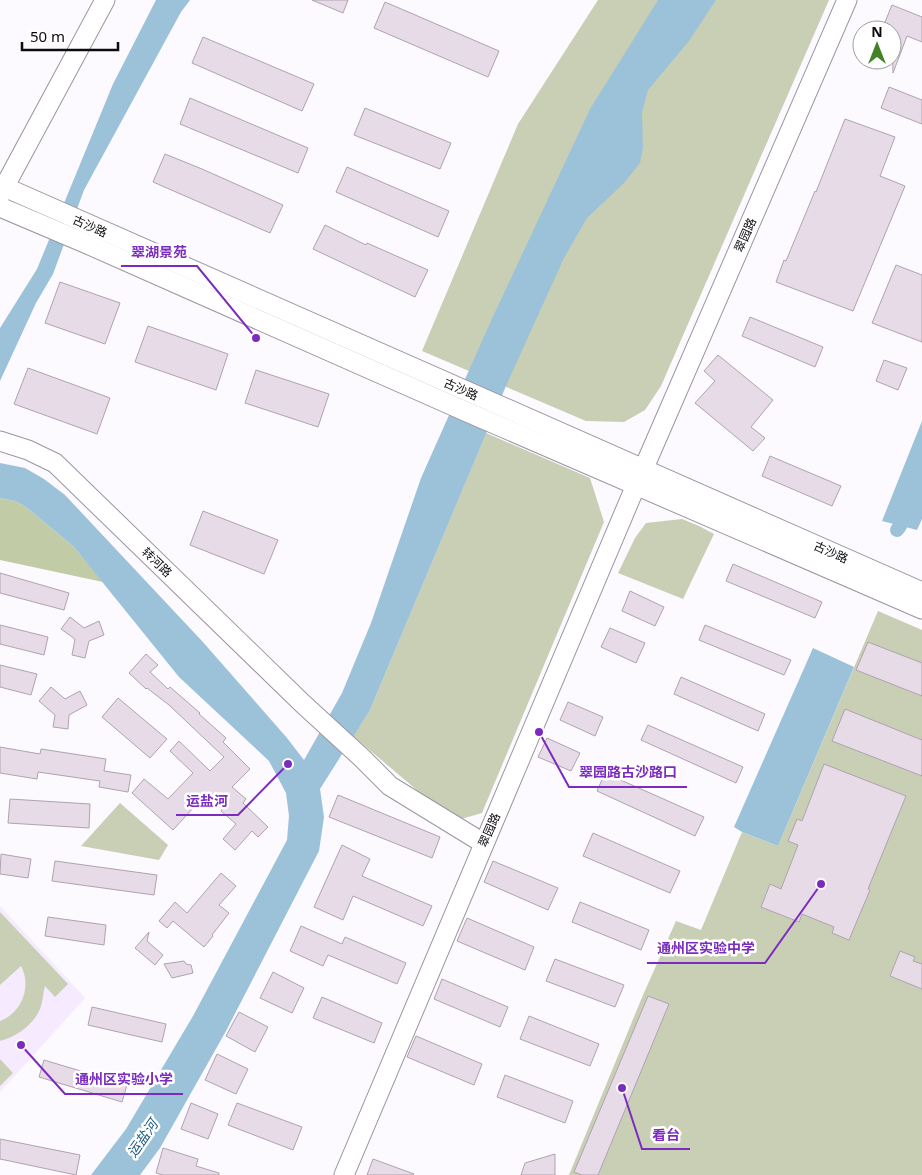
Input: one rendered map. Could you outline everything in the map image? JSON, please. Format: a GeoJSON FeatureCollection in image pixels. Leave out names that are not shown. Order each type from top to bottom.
{"type":"FeatureCollection","features":[{"type":"Feature","properties":{"kind":"street"},"geometry":{"type":"LineString","coordinates":[[1,189],[105,0]]}},
{"type":"Feature","properties":{"kind":"street","name":"翠园路"},"geometry":{"type":"LineString","coordinates":[[344,1175],[639,477],[847,0]]}},
{"type":"Feature","properties":{"kind":"street","name":"古沙路"},"geometry":{"type":"LineString","coordinates":[[1,189],[50,207],[88,235]]}},
{"type":"Feature","properties":{"kind":"street","name":"古沙路"},"geometry":{"type":"LineString","coordinates":[[0,207],[39,224],[88,235],[639,477],[922,592]]}},
{"type":"Feature","properties":{"kind":"street","name":"转河路"},"geometry":{"type":"LineString","coordinates":[[0,441],[28,450],[55,463],[390,786],[483,843]]}},
{"type":"Feature","properties":{"kind":"street","name":"古沙路"},"geometry":{"type":"LineString","coordinates":[[639,477],[922,609]]}},
{"type":"Feature","properties":{"kind":"shaded area"},"geometry":{"type":"Polygon","coordinates":[[[0,906],[85,998],[0,1092],[0,906]]]}},
{"type":"Feature","properties":{"kind":"green space"},"geometry":{"type":"Polygon","coordinates":[[[598,0],[829,0],[661,386],[645,410],[624,422],[586,421],[422,351],[518,124],[598,0]]]}},
{"type":"Feature","properties":{"kind":"green space"},"geometry":{"type":"Polygon","coordinates":[[[486,433],[590,478],[604,522],[482,813],[461,819],[431,802],[353,736],[370,710],[486,433]]]}},
{"type":"Feature","properties":{"kind":"green space"},"geometry":{"type":"Polygon","coordinates":[[[0,498],[15,501],[26,507],[74,547],[103,582],[0,560],[0,498]]]}},
{"type":"Feature","properties":{"kind":"green space"},"geometry":{"type":"Polygon","coordinates":[[[682,519],[714,534],[683,599],[618,573],[635,538],[646,523],[682,519]]]}},
{"type":"Feature","properties":{"kind":"green space"},"geometry":{"type":"Polygon","coordinates":[[[878,611],[922,630],[922,1175],[569,1175],[643,995],[676,921],[701,930],[742,832],[778,846],[878,611]]]}},
{"type":"Feature","properties":{"kind":"green space"},"geometry":{"type":"Polygon","coordinates":[[[120,803],[168,845],[159,860],[81,846],[120,803]]]}},
{"type":"Feature","properties":{"kind":"green space"},"geometry":{"type":"Polygon","coordinates":[[[0,912],[68,984],[55,997],[45,986],[41,1006],[35,1018],[13,1036],[0,1041],[0,1021],[14,1012],[19,1005],[23,998],[25,982],[21,966],[0,985],[0,912]]]}},
{"type":"Feature","properties":{"kind":"green space"},"geometry":{"type":"Polygon","coordinates":[[[0,1059],[13,1073],[0,1086],[0,1059]]]}},
{"type":"Feature","properties":{"kind":"water"},"geometry":{"type":"Polygon","coordinates":[[[156,0],[190,0],[181,12],[84,190],[53,274],[36,303],[0,381],[0,328],[37,269],[113,84],[156,0]]]}},
{"type":"Feature","properties":{"kind":"water"},"geometry":{"type":"Polygon","coordinates":[[[658,0],[716,0],[689,41],[648,90],[642,112],[643,148],[640,163],[624,183],[587,218],[564,258],[506,386],[370,710],[320,789],[324,817],[319,851],[226,1031],[160,1148],[140,1175],[91,1175],[126,1129],[193,1016],[287,840],[289,816],[286,793],[269,761],[179,677],[74,547],[26,507],[15,501],[0,498],[0,463],[25,468],[44,479],[65,495],[202,641],[304,760],[342,693],[371,623],[421,478],[490,323],[590,109],[658,0]]]}},
{"type":"Feature","properties":{"kind":"water"},"geometry":{"type":"Polygon","coordinates":[[[922,421],[922,519],[917,530],[882,521],[922,421]]]}},
{"type":"Feature","properties":{"kind":"water"},"geometry":{"type":"Polygon","coordinates":[[[813,648],[854,667],[778,846],[734,827],[813,648]]]}},
{"type":"Feature","properties":{"kind":"building"},"geometry":{"type":"Polygon","coordinates":[[[312,0],[348,0],[343,13],[312,0]]]}},
{"type":"Feature","properties":{"kind":"building"},"geometry":{"type":"Polygon","coordinates":[[[385,2],[499,51],[488,77],[374,28],[385,2]]]}},
{"type":"Feature","properties":{"kind":"building"},"geometry":{"type":"Polygon","coordinates":[[[892,5],[922,17],[922,42],[907,36],[902,49],[902,20],[886,20],[892,5]]]}},
{"type":"Feature","properties":{"kind":"building"},"geometry":{"type":"Polygon","coordinates":[[[203,37],[314,84],[302,111],[192,63],[203,37]]]}},
{"type":"Feature","properties":{"kind":"building"},"geometry":{"type":"Polygon","coordinates":[[[889,87],[922,100],[922,124],[881,108],[889,87]]]}},
{"type":"Feature","properties":{"kind":"building"},"geometry":{"type":"Polygon","coordinates":[[[190,98],[308,148],[298,173],[180,124],[190,98]]]}},
{"type":"Feature","properties":{"kind":"building"},"geometry":{"type":"Polygon","coordinates":[[[365,108],[451,143],[440,169],[354,135],[365,108]]]}},
{"type":"Feature","properties":{"kind":"building"},"geometry":{"type":"Polygon","coordinates":[[[845,119],[895,137],[880,176],[905,186],[853,311],[776,282],[784,260],[786,261],[816,192],[845,119]]]}},
{"type":"Feature","properties":{"kind":"building"},"geometry":{"type":"Polygon","coordinates":[[[165,154],[283,205],[270,233],[153,182],[165,154]]]}},
{"type":"Feature","properties":{"kind":"building"},"geometry":{"type":"Polygon","coordinates":[[[347,167],[449,211],[438,237],[336,192],[347,167]]]}},
{"type":"Feature","properties":{"kind":"building"},"geometry":{"type":"Polygon","coordinates":[[[325,225],[366,245],[367,243],[428,270],[415,297],[313,249],[325,225]]]}},
{"type":"Feature","properties":{"kind":"building"},"geometry":{"type":"Polygon","coordinates":[[[896,265],[922,275],[922,342],[872,323],[896,265]]]}},
{"type":"Feature","properties":{"kind":"building"},"geometry":{"type":"Polygon","coordinates":[[[60,282],[120,303],[105,344],[45,323],[60,282]]]}},
{"type":"Feature","properties":{"kind":"building"},"geometry":{"type":"Polygon","coordinates":[[[750,317],[823,347],[815,367],[742,336],[750,317]]]}},
{"type":"Feature","properties":{"kind":"building"},"geometry":{"type":"Polygon","coordinates":[[[148,326],[228,354],[216,390],[135,362],[148,326]]]}},
{"type":"Feature","properties":{"kind":"building"},"geometry":{"type":"Polygon","coordinates":[[[718,355],[773,400],[751,427],[765,438],[753,451],[695,403],[715,381],[704,371],[718,355]]]}},
{"type":"Feature","properties":{"kind":"building"},"geometry":{"type":"Polygon","coordinates":[[[884,360],[907,368],[898,390],[876,381],[884,360]]]}},
{"type":"Feature","properties":{"kind":"building"},"geometry":{"type":"Polygon","coordinates":[[[28,368],[110,398],[97,434],[14,404],[28,368]]]}},
{"type":"Feature","properties":{"kind":"building"},"geometry":{"type":"Polygon","coordinates":[[[256,370],[329,394],[318,427],[245,403],[256,370]]]}},
{"type":"Feature","properties":{"kind":"building"},"geometry":{"type":"Polygon","coordinates":[[[770,456],[841,486],[832,506],[762,476],[770,456]]]}},
{"type":"Feature","properties":{"kind":"building"},"geometry":{"type":"Polygon","coordinates":[[[203,511],[278,540],[264,574],[190,545],[203,511]]]}},
{"type":"Feature","properties":{"kind":"building"},"geometry":{"type":"Polygon","coordinates":[[[733,564],[822,602],[815,618],[726,581],[733,564]]]}},
{"type":"Feature","properties":{"kind":"building"},"geometry":{"type":"Polygon","coordinates":[[[0,573],[69,593],[64,610],[0,593],[0,573]]]}},
{"type":"Feature","properties":{"kind":"building"},"geometry":{"type":"Polygon","coordinates":[[[630,591],[664,607],[655,626],[622,611],[630,591]]]}},
{"type":"Feature","properties":{"kind":"building"},"geometry":{"type":"Polygon","coordinates":[[[70,617],[84,628],[99,621],[104,635],[89,641],[85,658],[72,655],[75,639],[61,629],[70,617]]]}},
{"type":"Feature","properties":{"kind":"building"},"geometry":{"type":"Polygon","coordinates":[[[0,625],[48,637],[44,655],[0,644],[0,625]]]}},
{"type":"Feature","properties":{"kind":"building"},"geometry":{"type":"Polygon","coordinates":[[[705,625],[791,660],[784,675],[699,640],[705,625]]]}},
{"type":"Feature","properties":{"kind":"building"},"geometry":{"type":"Polygon","coordinates":[[[610,628],[645,643],[636,663],[601,647],[610,628]]]}},
{"type":"Feature","properties":{"kind":"building"},"geometry":{"type":"Polygon","coordinates":[[[868,642],[922,663],[922,696],[856,670],[868,642]]]}},
{"type":"Feature","properties":{"kind":"building"},"geometry":{"type":"Polygon","coordinates":[[[146,654],[158,665],[150,672],[168,689],[170,687],[200,713],[226,738],[223,742],[250,769],[232,787],[246,799],[243,803],[268,827],[258,837],[252,831],[235,850],[223,839],[236,824],[206,794],[173,830],[132,793],[144,779],[168,799],[193,773],[170,751],[179,741],[210,771],[224,757],[169,705],[146,689],[129,673],[146,654]]]}},
{"type":"Feature","properties":{"kind":"building"},"geometry":{"type":"Polygon","coordinates":[[[0,665],[37,674],[31,695],[0,687],[0,665]]]}},
{"type":"Feature","properties":{"kind":"building"},"geometry":{"type":"Polygon","coordinates":[[[681,677],[765,714],[758,731],[674,694],[681,677]]]}},
{"type":"Feature","properties":{"kind":"building"},"geometry":{"type":"Polygon","coordinates":[[[51,687],[65,699],[80,691],[87,705],[69,715],[68,729],[53,727],[55,715],[39,701],[51,687]]]}},
{"type":"Feature","properties":{"kind":"building"},"geometry":{"type":"Polygon","coordinates":[[[118,698],[167,739],[150,758],[102,717],[118,698]]]}},
{"type":"Feature","properties":{"kind":"building"},"geometry":{"type":"Polygon","coordinates":[[[568,702],[603,717],[595,736],[560,720],[568,702]]]}},
{"type":"Feature","properties":{"kind":"building"},"geometry":{"type":"Polygon","coordinates":[[[845,709],[922,740],[922,776],[832,741],[845,709]]]}},
{"type":"Feature","properties":{"kind":"building"},"geometry":{"type":"Polygon","coordinates":[[[648,725],[743,767],[736,783],[641,740],[648,725]]]}},
{"type":"Feature","properties":{"kind":"building"},"geometry":{"type":"Polygon","coordinates":[[[547,738],[580,753],[571,771],[538,757],[547,738]]]}},
{"type":"Feature","properties":{"kind":"building"},"geometry":{"type":"Polygon","coordinates":[[[0,747],[40,754],[41,749],[106,759],[104,771],[131,775],[128,792],[99,787],[100,781],[38,772],[37,779],[0,773],[0,747]]]}},
{"type":"Feature","properties":{"kind":"building"},"geometry":{"type":"Polygon","coordinates":[[[824,764],[906,796],[849,940],[832,933],[834,927],[802,914],[799,922],[761,907],[770,884],[781,889],[798,845],[788,841],[797,819],[802,821],[824,764]]]}},
{"type":"Feature","properties":{"kind":"building"},"geometry":{"type":"Polygon","coordinates":[[[605,773],[704,817],[695,836],[597,791],[605,773]]]}},
{"type":"Feature","properties":{"kind":"building"},"geometry":{"type":"Polygon","coordinates":[[[338,795],[440,837],[432,858],[329,817],[338,795]]]}},
{"type":"Feature","properties":{"kind":"building"},"geometry":{"type":"Polygon","coordinates":[[[10,799],[90,804],[89,828],[8,823],[10,799]]]}},
{"type":"Feature","properties":{"kind":"building"},"geometry":{"type":"Polygon","coordinates":[[[593,833],[680,871],[670,893],[583,856],[593,833]]]}},
{"type":"Feature","properties":{"kind":"building"},"geometry":{"type":"Polygon","coordinates":[[[342,845],[370,859],[362,876],[432,906],[423,926],[353,896],[343,920],[314,907],[342,845]]]}},
{"type":"Feature","properties":{"kind":"building"},"geometry":{"type":"Polygon","coordinates":[[[1,854],[31,859],[28,878],[0,874],[1,854]]]}},
{"type":"Feature","properties":{"kind":"building"},"geometry":{"type":"Polygon","coordinates":[[[55,861],[157,875],[154,895],[52,881],[55,861]]]}},
{"type":"Feature","properties":{"kind":"building"},"geometry":{"type":"Polygon","coordinates":[[[493,861],[558,888],[548,910],[484,882],[493,861]]]}},
{"type":"Feature","properties":{"kind":"building"},"geometry":{"type":"Polygon","coordinates":[[[221,873],[236,886],[219,905],[229,913],[204,947],[173,921],[167,928],[159,921],[175,902],[187,913],[221,873]]]}},
{"type":"Feature","properties":{"kind":"building"},"geometry":{"type":"Polygon","coordinates":[[[580,902],[649,930],[641,950],[572,922],[580,902]]]}},
{"type":"Feature","properties":{"kind":"building"},"geometry":{"type":"Polygon","coordinates":[[[48,917],[106,925],[104,945],[45,936],[48,917]]]}},
{"type":"Feature","properties":{"kind":"building"},"geometry":{"type":"Polygon","coordinates":[[[467,918],[534,947],[525,970],[457,941],[467,918]]]}},
{"type":"Feature","properties":{"kind":"building"},"geometry":{"type":"Polygon","coordinates":[[[301,926],[342,944],[345,937],[406,963],[397,984],[328,955],[323,966],[290,951],[301,926]]]}},
{"type":"Feature","properties":{"kind":"building"},"geometry":{"type":"Polygon","coordinates":[[[149,932],[147,941],[163,955],[155,965],[135,948],[149,932]]]}},
{"type":"Feature","properties":{"kind":"building"},"geometry":{"type":"Polygon","coordinates":[[[900,951],[915,957],[913,961],[922,964],[922,989],[890,976],[900,951]]]}},
{"type":"Feature","properties":{"kind":"building"},"geometry":{"type":"Polygon","coordinates":[[[555,959],[624,985],[615,1007],[546,981],[555,959]]]}},
{"type":"Feature","properties":{"kind":"building"},"geometry":{"type":"Polygon","coordinates":[[[184,961],[186,964],[191,965],[193,973],[172,978],[164,964],[184,961]]]}},
{"type":"Feature","properties":{"kind":"building"},"geometry":{"type":"Polygon","coordinates":[[[273,972],[304,988],[292,1013],[260,998],[273,972]]]}},
{"type":"Feature","properties":{"kind":"building"},"geometry":{"type":"Polygon","coordinates":[[[442,979],[508,1007],[500,1027],[434,999],[442,979]]]}},
{"type":"Feature","properties":{"kind":"building"},"geometry":{"type":"Polygon","coordinates":[[[648,996],[669,1004],[598,1175],[582,1175],[574,1172],[648,996]]]}},
{"type":"Feature","properties":{"kind":"building"},"geometry":{"type":"Polygon","coordinates":[[[322,997],[382,1023],[374,1043],[313,1018],[322,997]]]}},
{"type":"Feature","properties":{"kind":"building"},"geometry":{"type":"Polygon","coordinates":[[[92,1007],[166,1024],[162,1042],[88,1025],[92,1007]]]}},
{"type":"Feature","properties":{"kind":"building"},"geometry":{"type":"Polygon","coordinates":[[[239,1012],[268,1027],[255,1052],[226,1036],[239,1012]]]}},
{"type":"Feature","properties":{"kind":"building"},"geometry":{"type":"Polygon","coordinates":[[[529,1016],[599,1044],[590,1066],[520,1039],[529,1016]]]}},
{"type":"Feature","properties":{"kind":"building"},"geometry":{"type":"Polygon","coordinates":[[[416,1036],[482,1064],[474,1085],[407,1057],[416,1036]]]}},
{"type":"Feature","properties":{"kind":"building"},"geometry":{"type":"Polygon","coordinates":[[[217,1054],[248,1069],[236,1094],[205,1080],[217,1054]]]}},
{"type":"Feature","properties":{"kind":"building"},"geometry":{"type":"Polygon","coordinates":[[[44,1060],[127,1085],[122,1102],[39,1077],[44,1060]]]}},
{"type":"Feature","properties":{"kind":"building"},"geometry":{"type":"Polygon","coordinates":[[[505,1075],[573,1101],[565,1123],[497,1097],[505,1075]]]}},
{"type":"Feature","properties":{"kind":"building"},"geometry":{"type":"Polygon","coordinates":[[[191,1103],[218,1114],[208,1139],[181,1129],[191,1103]]]}},
{"type":"Feature","properties":{"kind":"building"},"geometry":{"type":"Polygon","coordinates":[[[237,1103],[302,1127],[293,1150],[228,1125],[237,1103]]]}},
{"type":"Feature","properties":{"kind":"building"},"geometry":{"type":"Polygon","coordinates":[[[0,1139],[80,1155],[76,1175],[0,1159],[0,1139]]]}},
{"type":"Feature","properties":{"kind":"building"},"geometry":{"type":"Polygon","coordinates":[[[163,1148],[198,1159],[196,1166],[219,1173],[219,1175],[163,1175],[156,1173],[163,1148]]]}},
{"type":"Feature","properties":{"kind":"building"},"geometry":{"type":"Polygon","coordinates":[[[555,1154],[555,1175],[521,1175],[525,1163],[555,1154]]]}},
{"type":"Feature","properties":{"kind":"building"},"geometry":{"type":"Polygon","coordinates":[[[373,1159],[414,1174],[367,1175],[373,1159]]]}},
{"type":"Feature","properties":{"kind":"waterway"},"geometry":{"type":"LineString","coordinates":[[897,530],[900,526]]}},
{"type":"Feature","properties":{"kind":"place","name":"翠湖景苑"},"geometry":{"type":"Point","coordinates":[256,338]}},
{"type":"Feature","properties":{"kind":"place","name":"翠园路古沙路口"},"geometry":{"type":"Point","coordinates":[539,732]}},
{"type":"Feature","properties":{"kind":"place","name":"运盐河"},"geometry":{"type":"Point","coordinates":[288,764]}},
{"type":"Feature","properties":{"kind":"place","name":"通州区实验中学"},"geometry":{"type":"Point","coordinates":[821,884]}},
{"type":"Feature","properties":{"kind":"place","name":"通州区实验小学"},"geometry":{"type":"Point","coordinates":[21,1045]}},
{"type":"Feature","properties":{"kind":"place","name":"看台"},"geometry":{"type":"Point","coordinates":[622,1088]}}]}
